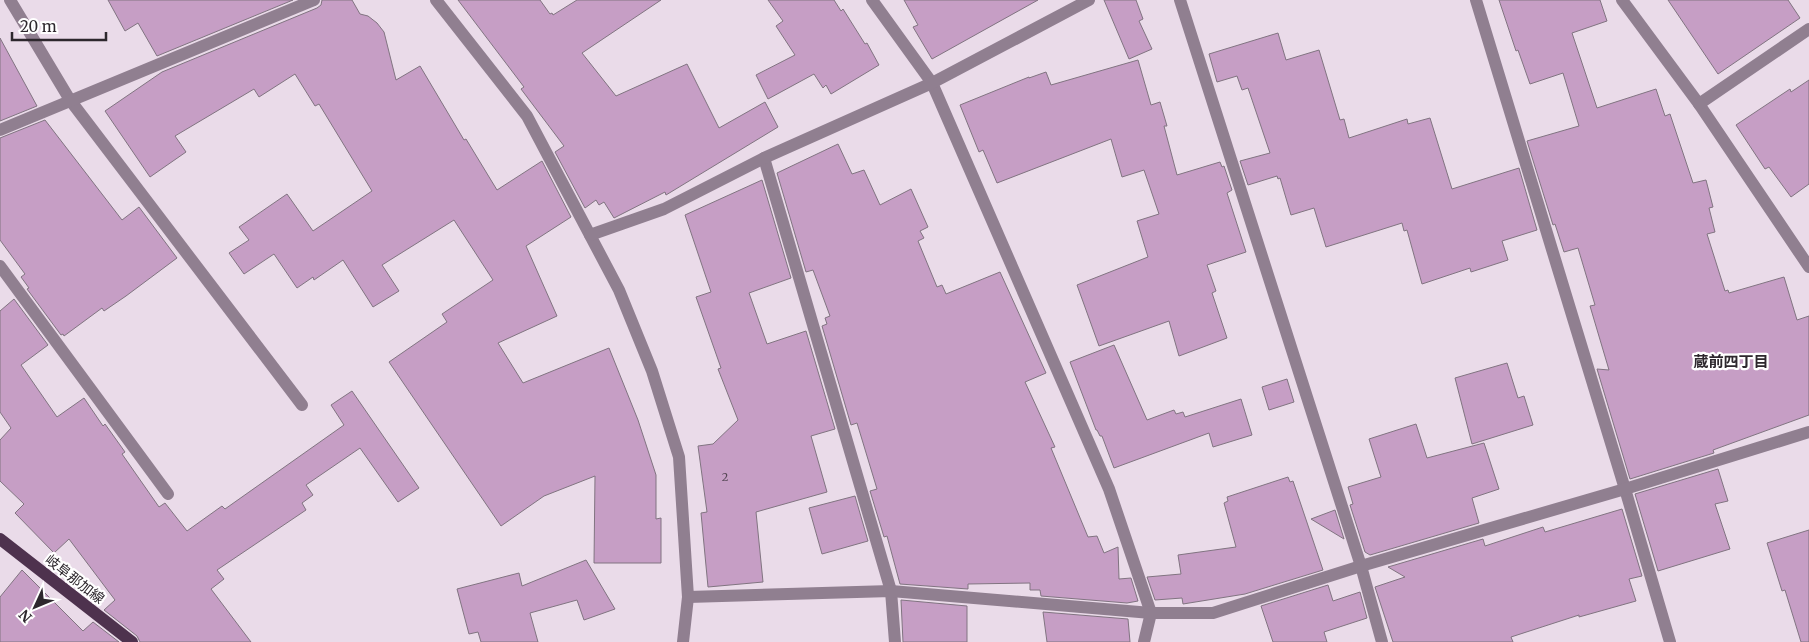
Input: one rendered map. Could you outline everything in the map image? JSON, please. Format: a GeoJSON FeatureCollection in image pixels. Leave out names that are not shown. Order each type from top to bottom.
{"type":"FeatureCollection","features":[{"type":"Feature","properties":{"kind":"main road","name":"岐阜那加線"},"geometry":{"type":"LineString","coordinates":[[0,539],[132,642]]}},
{"type":"Feature","properties":{"kind":"street"},"geometry":{"type":"LineString","coordinates":[[10,0],[70,100],[302,405]]}},
{"type":"Feature","properties":{"kind":"street"},"geometry":{"type":"LineString","coordinates":[[0,130],[314,0]]}},
{"type":"Feature","properties":{"kind":"street"},"geometry":{"type":"LineString","coordinates":[[436,0],[526,116],[618,290],[652,371],[679,456],[688,597],[683,642]]}},
{"type":"Feature","properties":{"kind":"street"},"geometry":{"type":"LineString","coordinates":[[872,0],[932,83],[1109,489],[1151,613],[1144,642]]}},
{"type":"Feature","properties":{"kind":"street"},"geometry":{"type":"LineString","coordinates":[[590,235],[664,209],[764,158],[932,83],[1089,0]]}},
{"type":"Feature","properties":{"kind":"street"},"geometry":{"type":"LineString","coordinates":[[1180,0],[1360,566],[1382,642]]}},
{"type":"Feature","properties":{"kind":"street"},"geometry":{"type":"LineString","coordinates":[[1476,0],[1670,642]]}},
{"type":"Feature","properties":{"kind":"street"},"geometry":{"type":"LineString","coordinates":[[1622,0],[1699,104],[1809,266]]}},
{"type":"Feature","properties":{"kind":"street"},"geometry":{"type":"LineString","coordinates":[[1699,104],[1809,29]]}},
{"type":"Feature","properties":{"kind":"street"},"geometry":{"type":"LineString","coordinates":[[764,158],[891,591],[894,642]]}},
{"type":"Feature","properties":{"kind":"street"},"geometry":{"type":"LineString","coordinates":[[0,266],[168,494]]}},
{"type":"Feature","properties":{"kind":"street"},"geometry":{"type":"LineString","coordinates":[[688,597],[891,591],[1151,613],[1213,613],[1360,566],[1625,489],[1809,432]]}},
{"type":"Feature","properties":{"kind":"building"},"geometry":{"type":"Polygon","coordinates":[[[108,0],[293,0],[157,56],[138,23],[125,31],[108,0]]]}},
{"type":"Feature","properties":{"kind":"building"},"geometry":{"type":"Polygon","coordinates":[[[322,0],[352,0],[360,14],[368,16],[377,23],[384,32],[396,80],[420,66],[464,140],[466,139],[497,190],[542,161],[571,217],[526,246],[557,316],[498,343],[523,383],[609,348],[638,420],[656,475],[656,519],[661,518],[661,563],[594,563],[595,476],[544,496],[501,526],[389,362],[447,322],[442,314],[493,280],[454,220],[382,265],[399,291],[373,307],[343,260],[314,280],[313,277],[297,288],[274,254],[244,274],[229,253],[249,240],[239,227],[287,194],[313,231],[372,191],[319,104],[315,106],[295,74],[259,97],[254,89],[175,136],[186,152],[150,177],[105,111],[162,72],[317,8],[321,5],[322,0]]]}},
{"type":"Feature","properties":{"kind":"building"},"geometry":{"type":"Polygon","coordinates":[[[458,0],[540,0],[550,14],[552,13],[553,15],[577,0],[661,0],[582,53],[616,96],[687,64],[719,128],[765,102],[778,127],[666,195],[665,192],[614,218],[604,202],[599,205],[596,200],[585,208],[555,152],[564,146],[521,89],[524,87],[458,0]]]}},
{"type":"Feature","properties":{"kind":"building"},"geometry":{"type":"Polygon","coordinates":[[[768,0],[834,0],[841,11],[843,9],[865,44],[867,43],[879,65],[831,94],[826,85],[823,88],[814,74],[768,99],[756,75],[795,55],[776,26],[783,21],[768,0]]]}},
{"type":"Feature","properties":{"kind":"building"},"geometry":{"type":"Polygon","coordinates":[[[904,0],[1038,0],[932,59],[913,27],[918,25],[904,0]]]}},
{"type":"Feature","properties":{"kind":"building"},"geometry":{"type":"Polygon","coordinates":[[[1104,0],[1136,0],[1143,19],[1139,21],[1152,49],[1129,59],[1104,0]]]}},
{"type":"Feature","properties":{"kind":"building"},"geometry":{"type":"Polygon","coordinates":[[[1499,0],[1600,0],[1607,21],[1572,33],[1597,108],[1656,89],[1665,116],[1670,114],[1693,183],[1706,180],[1713,207],[1709,208],[1715,232],[1707,234],[1725,291],[1728,290],[1729,293],[1784,277],[1797,320],[1809,316],[1809,415],[1713,450],[1714,453],[1630,479],[1597,369],[1609,370],[1590,306],[1595,305],[1578,248],[1564,252],[1555,224],[1553,225],[1527,141],[1579,126],[1563,73],[1530,84],[1518,50],[1516,51],[1499,0]]]}},
{"type":"Feature","properties":{"kind":"building"},"geometry":{"type":"Polygon","coordinates":[[[1668,0],[1788,0],[1800,18],[1718,74],[1668,0]]]}},
{"type":"Feature","properties":{"kind":"building"},"geometry":{"type":"Polygon","coordinates":[[[1278,33],[1286,60],[1319,50],[1340,120],[1344,119],[1349,138],[1407,119],[1408,124],[1430,118],[1452,189],[1519,168],[1537,230],[1502,241],[1508,260],[1471,272],[1470,268],[1422,284],[1407,230],[1404,231],[1402,223],[1326,247],[1314,208],[1291,215],[1280,178],[1278,179],[1277,176],[1248,185],[1240,161],[1270,153],[1248,88],[1242,90],[1237,76],[1217,82],[1209,54],[1278,33]]]}},
{"type":"Feature","properties":{"kind":"building"},"geometry":{"type":"Polygon","coordinates":[[[0,38],[37,106],[0,121],[0,38]]]}},
{"type":"Feature","properties":{"kind":"building"},"geometry":{"type":"Polygon","coordinates":[[[1138,60],[1151,105],[1160,102],[1167,126],[1164,126],[1177,175],[1220,162],[1222,167],[1224,166],[1232,190],[1227,193],[1246,252],[1207,265],[1216,291],[1212,293],[1227,338],[1179,356],[1169,321],[1099,346],[1077,285],[1148,257],[1137,221],[1159,214],[1144,170],[1122,177],[1111,139],[997,183],[983,150],[979,152],[960,105],[1046,72],[1051,85],[1138,60]]]}},
{"type":"Feature","properties":{"kind":"building"},"geometry":{"type":"Polygon","coordinates":[[[1809,80],[1809,184],[1791,197],[1769,167],[1765,169],[1736,125],[1790,89],[1791,92],[1809,80]]]}},
{"type":"Feature","properties":{"kind":"building"},"geometry":{"type":"Polygon","coordinates":[[[45,120],[122,220],[139,207],[177,258],[126,296],[104,311],[102,308],[64,336],[63,334],[61,335],[27,289],[29,288],[21,277],[25,274],[0,240],[0,138],[45,120]]]}},
{"type":"Feature","properties":{"kind":"building"},"geometry":{"type":"Polygon","coordinates":[[[838,144],[852,174],[864,170],[880,205],[911,189],[928,227],[920,231],[924,238],[918,241],[937,287],[942,285],[946,294],[1000,272],[1046,373],[1025,382],[1055,447],[1051,448],[1088,537],[1097,536],[1104,553],[1118,547],[1119,579],[1131,578],[1138,601],[1127,603],[1041,596],[1040,590],[1030,590],[1030,583],[968,584],[968,589],[900,584],[887,536],[884,537],[870,491],[877,489],[857,423],[851,425],[822,326],[827,324],[825,318],[830,316],[813,270],[806,272],[777,173],[838,144]]]}},
{"type":"Feature","properties":{"kind":"building"},"geometry":{"type":"Polygon","coordinates":[[[762,180],[791,278],[749,293],[767,344],[806,331],[835,429],[811,436],[827,492],[756,512],[763,582],[708,587],[701,513],[707,512],[698,446],[713,444],[738,420],[718,369],[721,368],[696,297],[711,292],[685,215],[762,180]]]}},
{"type":"Feature","properties":{"kind":"building"},"geometry":{"type":"Polygon","coordinates":[[[14,299],[48,345],[21,365],[57,417],[84,398],[103,426],[105,424],[125,452],[122,454],[159,507],[165,503],[187,531],[222,506],[225,509],[344,425],[331,405],[352,391],[419,488],[398,502],[360,448],[306,485],[313,495],[302,503],[306,510],[217,570],[224,579],[211,589],[251,642],[140,642],[137,636],[104,610],[115,600],[69,539],[54,553],[15,513],[24,504],[0,481],[0,440],[11,428],[0,412],[0,311],[14,299]]]}},
{"type":"Feature","properties":{"kind":"building"},"geometry":{"type":"Polygon","coordinates":[[[1114,345],[1147,420],[1174,410],[1176,414],[1183,412],[1185,417],[1241,399],[1252,435],[1213,447],[1209,433],[1114,468],[1102,436],[1096,430],[1070,362],[1114,345]]]}},
{"type":"Feature","properties":{"kind":"building"},"geometry":{"type":"Polygon","coordinates":[[[1507,363],[1518,398],[1524,396],[1533,425],[1472,444],[1455,378],[1507,363]]]}},
{"type":"Feature","properties":{"kind":"building"},"geometry":{"type":"Polygon","coordinates":[[[1287,379],[1294,402],[1269,410],[1262,387],[1287,379]]]}},
{"type":"Feature","properties":{"kind":"building"},"geometry":{"type":"Polygon","coordinates":[[[1416,424],[1427,458],[1484,443],[1499,489],[1472,498],[1479,523],[1370,555],[1365,552],[1350,505],[1353,504],[1348,487],[1381,477],[1369,439],[1416,424]]]}},
{"type":"Feature","properties":{"kind":"building"},"geometry":{"type":"Polygon","coordinates":[[[1718,469],[1728,501],[1715,504],[1730,549],[1658,571],[1635,494],[1718,469]]]}},
{"type":"Feature","properties":{"kind":"building"},"geometry":{"type":"Polygon","coordinates":[[[1288,477],[1290,482],[1293,481],[1323,570],[1245,594],[1183,604],[1182,598],[1155,600],[1147,577],[1181,574],[1178,555],[1236,547],[1224,503],[1228,501],[1227,497],[1288,477]]]}},
{"type":"Feature","properties":{"kind":"building"},"geometry":{"type":"Polygon","coordinates":[[[855,496],[868,541],[822,554],[809,508],[855,496]]]}},
{"type":"Feature","properties":{"kind":"building"},"geometry":{"type":"Polygon","coordinates":[[[1622,509],[1642,576],[1629,579],[1636,601],[1579,617],[1579,615],[1511,637],[1513,642],[1393,642],[1375,587],[1405,577],[1388,567],[1483,539],[1485,546],[1543,527],[1545,532],[1622,509]]]}},
{"type":"Feature","properties":{"kind":"building"},"geometry":{"type":"Polygon","coordinates":[[[1335,510],[1344,539],[1311,519],[1335,510]]]}},
{"type":"Feature","properties":{"kind":"building"},"geometry":{"type":"Polygon","coordinates":[[[1809,530],[1809,642],[1801,642],[1785,590],[1782,591],[1767,543],[1809,530]]]}},
{"type":"Feature","properties":{"kind":"building"},"geometry":{"type":"Polygon","coordinates":[[[586,560],[615,609],[584,620],[577,600],[530,613],[538,642],[481,642],[478,632],[469,634],[457,589],[519,573],[522,586],[586,560]]]}},
{"type":"Feature","properties":{"kind":"building"},"geometry":{"type":"Polygon","coordinates":[[[22,570],[83,631],[93,622],[119,642],[0,642],[0,597],[22,570]]]}},
{"type":"Feature","properties":{"kind":"building"},"geometry":{"type":"Polygon","coordinates":[[[1328,585],[1333,601],[1360,592],[1367,618],[1324,632],[1327,642],[1273,642],[1261,606],[1328,585]]]}},
{"type":"Feature","properties":{"kind":"building"},"geometry":{"type":"Polygon","coordinates":[[[901,600],[967,606],[967,642],[903,642],[901,600]]]}},
{"type":"Feature","properties":{"kind":"building"},"geometry":{"type":"Polygon","coordinates":[[[1043,612],[1128,619],[1130,642],[1047,642],[1043,612]]]}},
{"type":"Feature","properties":{"kind":"district","name":"蔵前四丁目"},"geometry":{"type":"Point","coordinates":[1731,362]}}]}
